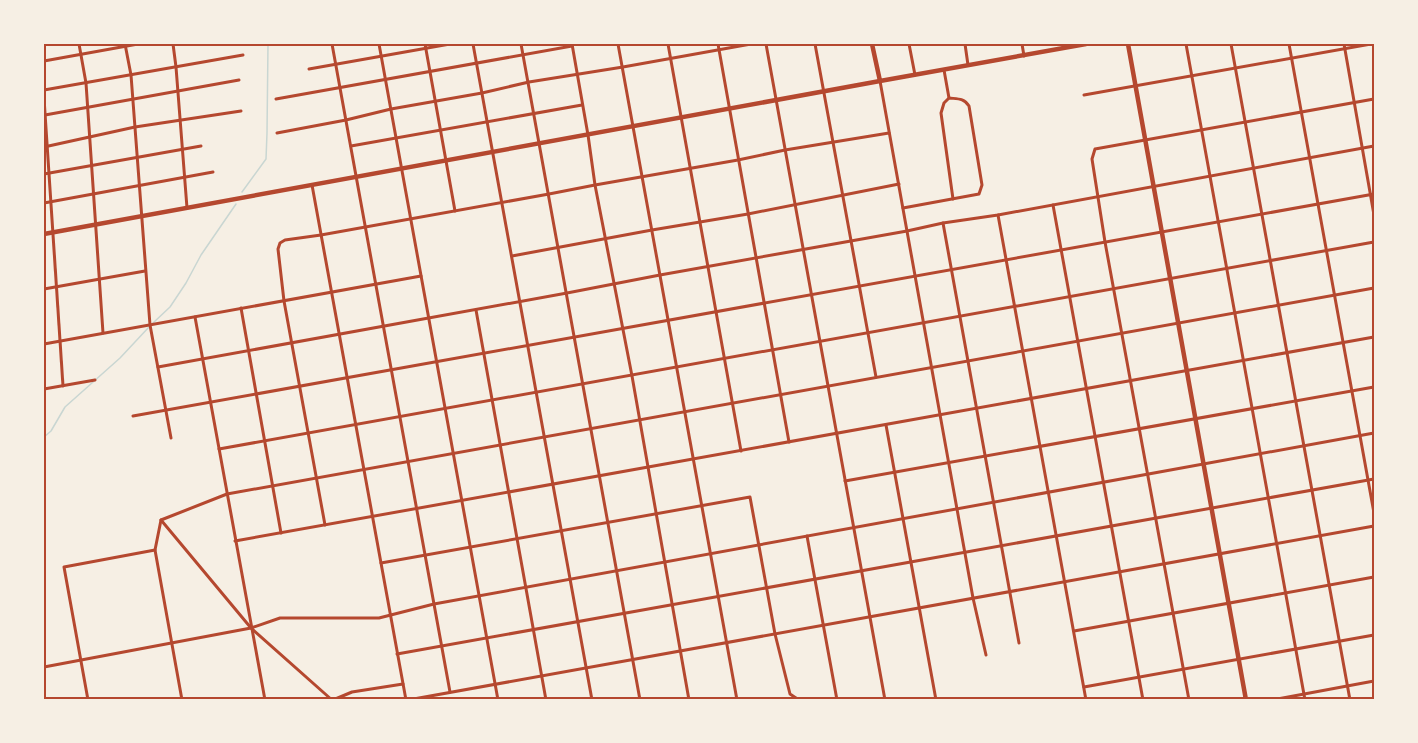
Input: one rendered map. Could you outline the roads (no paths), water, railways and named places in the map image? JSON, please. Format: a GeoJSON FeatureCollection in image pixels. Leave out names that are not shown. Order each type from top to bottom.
{"type":"FeatureCollection","features":[{"type":"Feature","properties":{"kind":"main road"},"geometry":{"type":"LineString","coordinates":[[872,44],[880,81]]}},
{"type":"Feature","properties":{"kind":"main road"},"geometry":{"type":"LineString","coordinates":[[44,234],[1086,44]]}},
{"type":"Feature","properties":{"kind":"main road"},"geometry":{"type":"LineString","coordinates":[[1128,44],[1246,699]]}},
{"type":"Feature","properties":{"kind":"street"},"geometry":{"type":"LineString","coordinates":[[79,44],[88,107],[103,333]]}},
{"type":"Feature","properties":{"kind":"street"},"geometry":{"type":"LineString","coordinates":[[44,60],[138,44]]}},
{"type":"Feature","properties":{"kind":"street"},"geometry":{"type":"LineString","coordinates":[[173,44],[187,208]]}},
{"type":"Feature","properties":{"kind":"street"},"geometry":{"type":"LineString","coordinates":[[332,44],[450,692]]}},
{"type":"Feature","properties":{"kind":"street"},"geometry":{"type":"LineString","coordinates":[[379,44],[498,699]]}},
{"type":"Feature","properties":{"kind":"street"},"geometry":{"type":"LineString","coordinates":[[309,69],[425,46],[450,44]]}},
{"type":"Feature","properties":{"kind":"street"},"geometry":{"type":"LineString","coordinates":[[473,44],[592,699]]}},
{"type":"Feature","properties":{"kind":"street"},"geometry":{"type":"LineString","coordinates":[[522,44],[640,699]]}},
{"type":"Feature","properties":{"kind":"street"},"geometry":{"type":"LineString","coordinates":[[618,44],[737,699]]}},
{"type":"Feature","properties":{"kind":"street"},"geometry":{"type":"LineString","coordinates":[[668,44],[741,451]]}},
{"type":"Feature","properties":{"kind":"street"},"geometry":{"type":"LineString","coordinates":[[718,44],[789,442]]}},
{"type":"Feature","properties":{"kind":"street"},"geometry":{"type":"LineString","coordinates":[[277,133],[529,82],[752,44]]}},
{"type":"Feature","properties":{"kind":"street"},"geometry":{"type":"LineString","coordinates":[[766,44],[885,699]]}},
{"type":"Feature","properties":{"kind":"street"},"geometry":{"type":"LineString","coordinates":[[815,44],[876,377]]}},
{"type":"Feature","properties":{"kind":"street"},"geometry":{"type":"LineString","coordinates":[[909,44],[915,75]]}},
{"type":"Feature","properties":{"kind":"street"},"geometry":{"type":"LineString","coordinates":[[965,44],[969,65]]}},
{"type":"Feature","properties":{"kind":"street"},"geometry":{"type":"LineString","coordinates":[[1022,44],[1024,56]]}},
{"type":"Feature","properties":{"kind":"street"},"geometry":{"type":"LineString","coordinates":[[1186,44],[1305,699]]}},
{"type":"Feature","properties":{"kind":"street"},"geometry":{"type":"LineString","coordinates":[[1231,44],[1350,699]]}},
{"type":"Feature","properties":{"kind":"street"},"geometry":{"type":"LineString","coordinates":[[1289,44],[1374,513]]}},
{"type":"Feature","properties":{"kind":"street"},"geometry":{"type":"LineString","coordinates":[[1084,95],[1292,58],[1344,46],[1371,44]]}},
{"type":"Feature","properties":{"kind":"street"},"geometry":{"type":"LineString","coordinates":[[125,45],[131,75],[150,325],[171,438]]}},
{"type":"Feature","properties":{"kind":"street"},"geometry":{"type":"LineString","coordinates":[[276,99],[572,45],[689,699]]}},
{"type":"Feature","properties":{"kind":"street"},"geometry":{"type":"LineString","coordinates":[[425,46],[455,211]]}},
{"type":"Feature","properties":{"kind":"street"},"geometry":{"type":"LineString","coordinates":[[1344,46],[1362,148],[1373,194],[1374,215]]}},
{"type":"Feature","properties":{"kind":"street"},"geometry":{"type":"LineString","coordinates":[[44,90],[243,55]]}},
{"type":"Feature","properties":{"kind":"street"},"geometry":{"type":"LineString","coordinates":[[944,70],[949,98],[941,113],[953,199]]}},
{"type":"Feature","properties":{"kind":"street"},"geometry":{"type":"LineString","coordinates":[[44,115],[239,80]]}},
{"type":"Feature","properties":{"kind":"street"},"geometry":{"type":"LineString","coordinates":[[880,81],[973,598],[986,655]]}},
{"type":"Feature","properties":{"kind":"street"},"geometry":{"type":"LineString","coordinates":[[44,98],[45,147],[63,386]]}},
{"type":"Feature","properties":{"kind":"street"},"geometry":{"type":"LineString","coordinates":[[903,208],[979,194],[982,185],[969,106],[962,99],[949,98]]}},
{"type":"Feature","properties":{"kind":"street"},"geometry":{"type":"LineString","coordinates":[[1189,699],[1105,242],[1092,159],[1095,149],[1374,99]]}},
{"type":"Feature","properties":{"kind":"street"},"geometry":{"type":"LineString","coordinates":[[351,146],[583,105]]}},
{"type":"Feature","properties":{"kind":"street"},"geometry":{"type":"LineString","coordinates":[[45,147],[135,127],[242,111]]}},
{"type":"Feature","properties":{"kind":"street"},"geometry":{"type":"LineString","coordinates":[[325,525],[284,301],[278,249],[280,243],[285,240],[889,133]]}},
{"type":"Feature","properties":{"kind":"street"},"geometry":{"type":"LineString","coordinates":[[44,174],[201,146]]}},
{"type":"Feature","properties":{"kind":"street"},"geometry":{"type":"LineString","coordinates":[[158,368],[1374,146]]}},
{"type":"Feature","properties":{"kind":"street"},"geometry":{"type":"LineString","coordinates":[[44,202],[213,172]]}},
{"type":"Feature","properties":{"kind":"street"},"geometry":{"type":"LineString","coordinates":[[512,256],[748,214],[899,184]]}},
{"type":"Feature","properties":{"kind":"street"},"geometry":{"type":"LineString","coordinates":[[312,185],[407,699],[1374,526]]}},
{"type":"Feature","properties":{"kind":"street"},"geometry":{"type":"LineString","coordinates":[[133,416],[1373,194]]}},
{"type":"Feature","properties":{"kind":"street"},"geometry":{"type":"LineString","coordinates":[[1053,205],[1143,699]]}},
{"type":"Feature","properties":{"kind":"street"},"geometry":{"type":"LineString","coordinates":[[998,215],[1086,699]]}},
{"type":"Feature","properties":{"kind":"street"},"geometry":{"type":"LineString","coordinates":[[944,223],[1019,643]]}},
{"type":"Feature","properties":{"kind":"street"},"geometry":{"type":"LineString","coordinates":[[219,449],[1374,242]]}},
{"type":"Feature","properties":{"kind":"street"},"geometry":{"type":"LineString","coordinates":[[44,289],[146,271]]}},
{"type":"Feature","properties":{"kind":"street"},"geometry":{"type":"LineString","coordinates":[[44,344],[421,276]]}},
{"type":"Feature","properties":{"kind":"street"},"geometry":{"type":"LineString","coordinates":[[160,520],[227,494],[273,485],[1374,288]]}},
{"type":"Feature","properties":{"kind":"street"},"geometry":{"type":"LineString","coordinates":[[241,308],[281,533]]}},
{"type":"Feature","properties":{"kind":"street"},"geometry":{"type":"LineString","coordinates":[[476,310],[546,699]]}},
{"type":"Feature","properties":{"kind":"street"},"geometry":{"type":"LineString","coordinates":[[195,316],[265,699]]}},
{"type":"Feature","properties":{"kind":"street"},"geometry":{"type":"LineString","coordinates":[[235,541],[1374,337]]}},
{"type":"Feature","properties":{"kind":"street"},"geometry":{"type":"LineString","coordinates":[[44,389],[95,380]]}},
{"type":"Feature","properties":{"kind":"street"},"geometry":{"type":"LineString","coordinates":[[845,481],[1374,387]]}},
{"type":"Feature","properties":{"kind":"street"},"geometry":{"type":"LineString","coordinates":[[886,425],[936,699]]}},
{"type":"Feature","properties":{"kind":"street"},"geometry":{"type":"LineString","coordinates":[[44,667],[251,628],[280,618],[379,618],[434,604],[1374,433]]}},
{"type":"Feature","properties":{"kind":"street"},"geometry":{"type":"LineString","coordinates":[[398,654],[1374,479]]}},
{"type":"Feature","properties":{"kind":"street"},"geometry":{"type":"LineString","coordinates":[[381,563],[750,497],[775,634],[790,694],[799,699]]}},
{"type":"Feature","properties":{"kind":"street"},"geometry":{"type":"LineString","coordinates":[[160,520],[155,550],[182,699]]}},
{"type":"Feature","properties":{"kind":"street"},"geometry":{"type":"LineString","coordinates":[[160,520],[251,628],[332,699],[352,692],[403,684]]}},
{"type":"Feature","properties":{"kind":"street"},"geometry":{"type":"LineString","coordinates":[[807,536],[837,699]]}},
{"type":"Feature","properties":{"kind":"street"},"geometry":{"type":"LineString","coordinates":[[88,699],[64,567],[155,550]]}},
{"type":"Feature","properties":{"kind":"street"},"geometry":{"type":"LineString","coordinates":[[1074,631],[1374,577]]}},
{"type":"Feature","properties":{"kind":"street"},"geometry":{"type":"LineString","coordinates":[[1084,687],[1374,635]]}},
{"type":"Feature","properties":{"kind":"street"},"geometry":{"type":"LineString","coordinates":[[1272,699],[1374,681]]}},
{"type":"Feature","properties":{"kind":"waterway"},"geometry":{"type":"LineString","coordinates":[[242,192],[266,159],[268,44]]}},
{"type":"Feature","properties":{"kind":"waterway"},"geometry":{"type":"LineString","coordinates":[[153,323],[170,307],[201,255],[236,204]]}},
{"type":"Feature","properties":{"kind":"waterway"},"geometry":{"type":"LineString","coordinates":[[44,437],[51,431],[65,407],[120,358],[149,327]]}}]}
